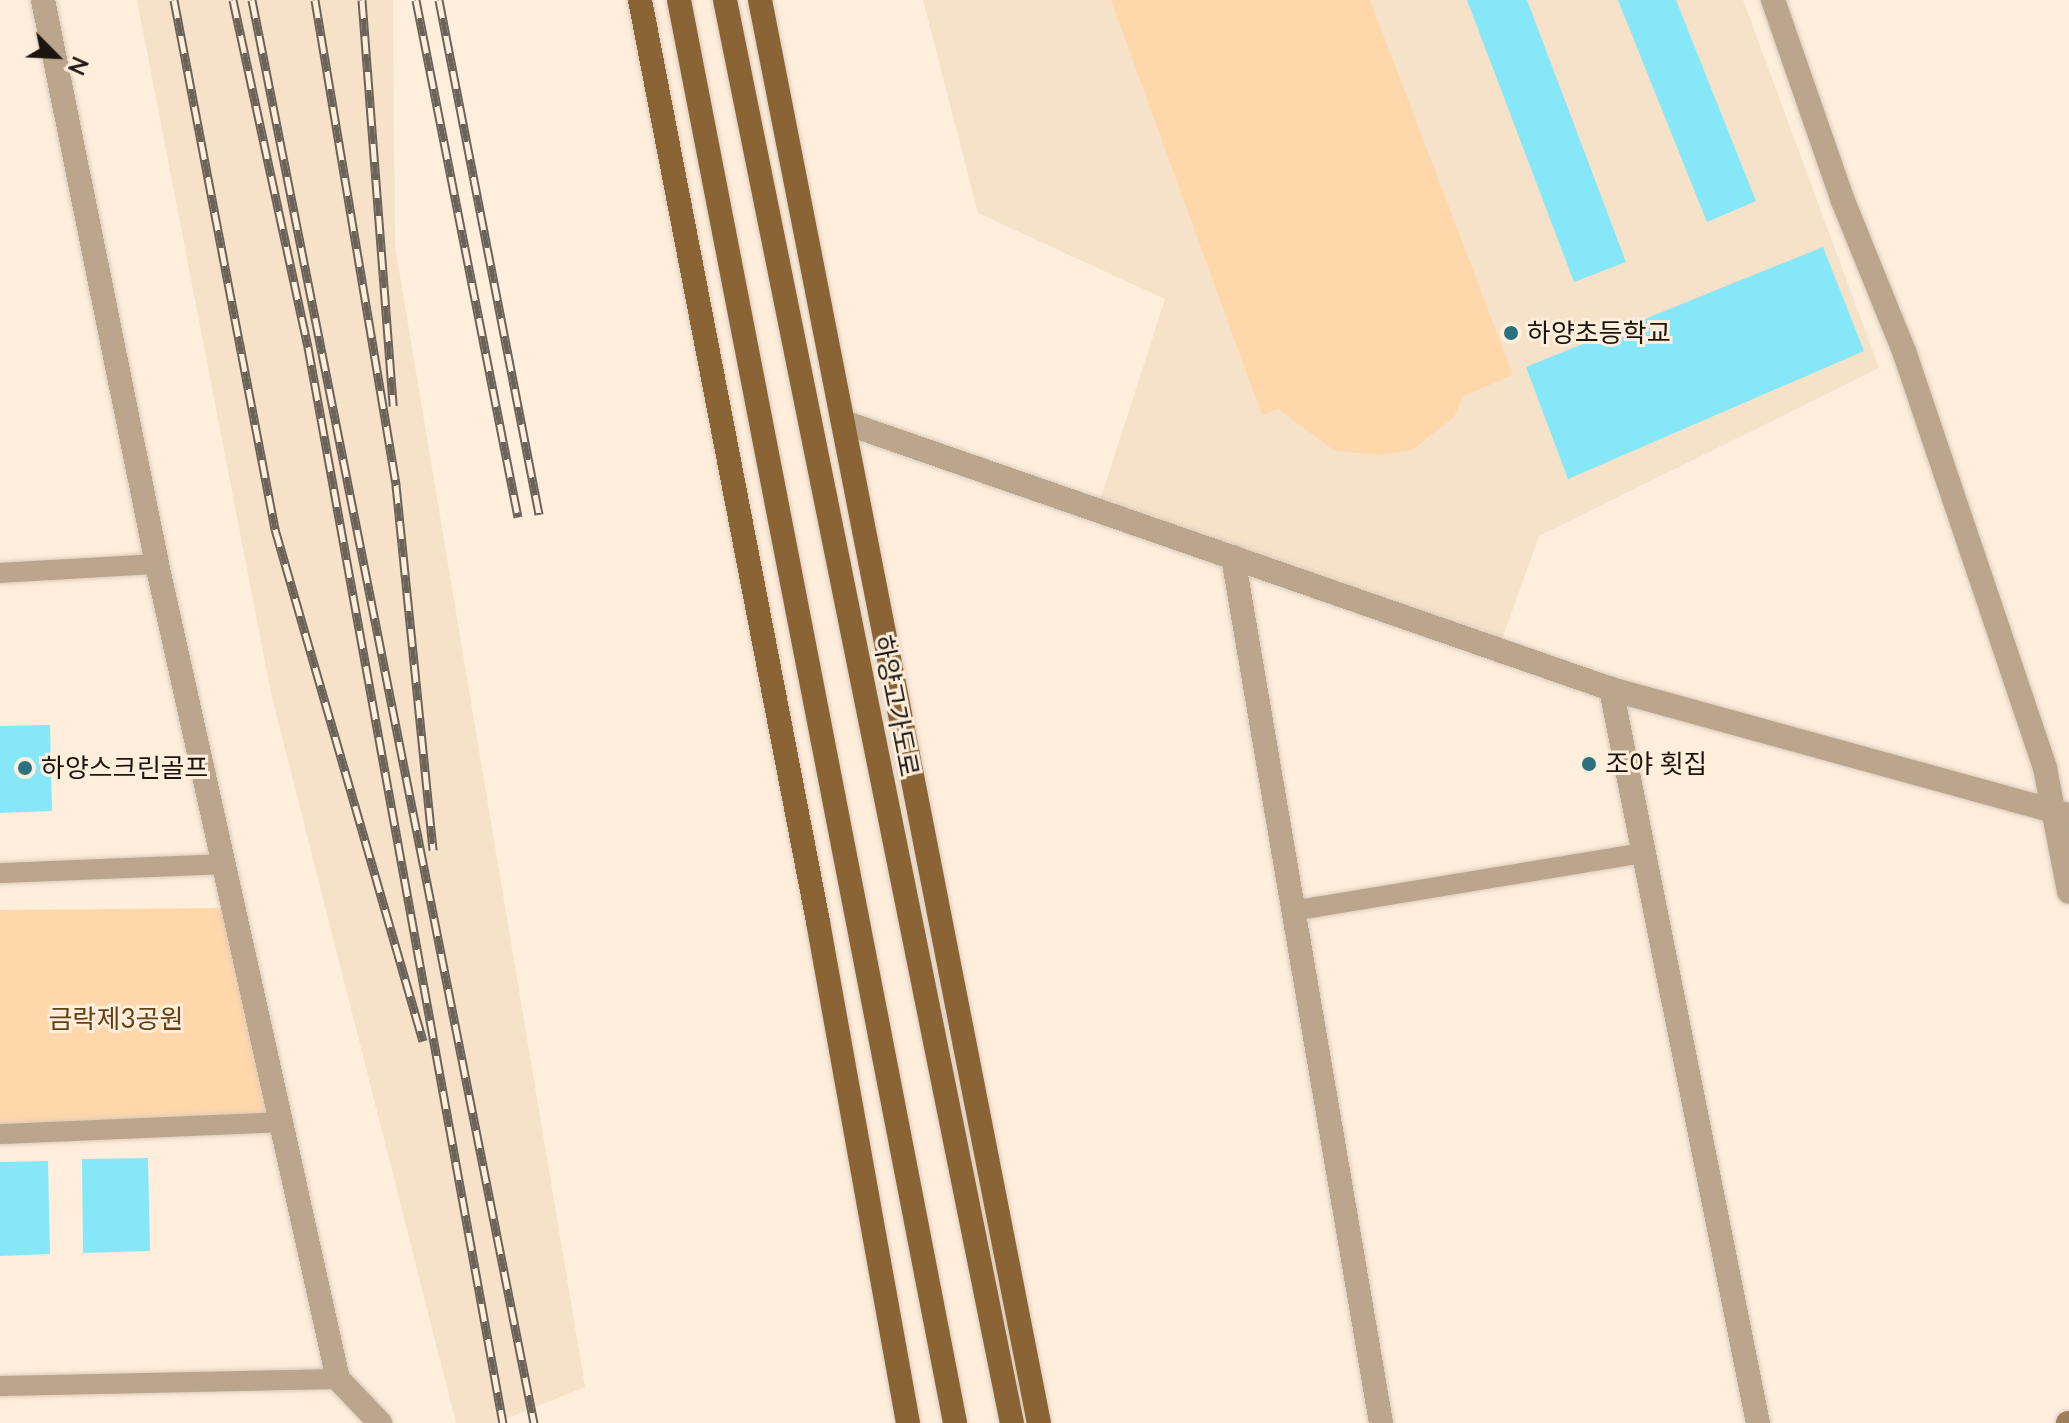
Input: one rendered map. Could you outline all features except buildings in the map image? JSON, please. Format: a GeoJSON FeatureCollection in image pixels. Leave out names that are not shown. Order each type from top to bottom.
{"type":"FeatureCollection","features":[{"type":"Feature","properties":{"kind":"main road"},"geometry":{"type":"LineString","coordinates":[[640,0],[818,922],[908,1423]]}},
{"type":"Feature","properties":{"kind":"main road"},"geometry":{"type":"LineString","coordinates":[[679,0],[955,1423]]}},
{"type":"Feature","properties":{"kind":"main road","name":"하양고가도로"},"geometry":{"type":"LineString","coordinates":[[725,0],[1012,1423]]}},
{"type":"Feature","properties":{"kind":"main road"},"geometry":{"type":"LineString","coordinates":[[760,0],[846,423],[1039,1423]]}},
{"type":"Feature","properties":{"kind":"street"},"geometry":{"type":"LineString","coordinates":[[43,0],[157,564],[338,1379],[380,1423]]}},
{"type":"Feature","properties":{"kind":"street"},"geometry":{"type":"LineString","coordinates":[[1773,0],[1843,201],[1905,354],[2061,813],[2069,892]]}},
{"type":"Feature","properties":{"kind":"street"},"geometry":{"type":"LineString","coordinates":[[846,423],[1611,689],[2061,813]]}},
{"type":"Feature","properties":{"kind":"street"},"geometry":{"type":"LineString","coordinates":[[1233,557],[1381,1423]]}},
{"type":"Feature","properties":{"kind":"street"},"geometry":{"type":"LineString","coordinates":[[1611,689],[1758,1423]]}},
{"type":"Feature","properties":{"kind":"lane"},"geometry":{"type":"LineString","coordinates":[[0,573],[157,564]]}},
{"type":"Feature","properties":{"kind":"lane"},"geometry":{"type":"LineString","coordinates":[[1292,911],[1644,853]]}},
{"type":"Feature","properties":{"kind":"lane"},"geometry":{"type":"LineString","coordinates":[[0,873],[223,864]]}},
{"type":"Feature","properties":{"kind":"lane"},"geometry":{"type":"LineString","coordinates":[[0,1134],[281,1122]]}},
{"type":"Feature","properties":{"kind":"lane"},"geometry":{"type":"LineString","coordinates":[[0,1386],[338,1379]]}},
{"type":"Feature","properties":{"kind":"shaded area"},"geometry":{"type":"Polygon","coordinates":[[[137,0],[393,0],[395,246],[585,1387],[495,1423],[456,1423],[271,693],[137,0]]]}},
{"type":"Feature","properties":{"kind":"shaded area","name":"하양초등학교"},"geometry":{"type":"Polygon","coordinates":[[[923,0],[1743,0],[1879,368],[1539,536],[1496,656],[1095,516],[1165,299],[978,213],[923,0]]]}},
{"type":"Feature","properties":{"kind":"green space"},"geometry":{"type":"Polygon","coordinates":[[[1111,0],[1370,0],[1513,375],[1463,396],[1454,417],[1412,450],[1382,455],[1335,451],[1278,409],[1262,415],[1111,0]]]}},
{"type":"Feature","properties":{"kind":"green space","name":"금락제3공원"},"geometry":{"type":"Polygon","coordinates":[[[233,908],[281,1122],[0,1134],[0,910],[233,908]]]}},
{"type":"Feature","properties":{"kind":"railway"},"geometry":{"type":"LineString","coordinates":[[174,0],[275,529],[423,1041]]}},
{"type":"Feature","properties":{"kind":"railway"},"geometry":{"type":"LineString","coordinates":[[233,0],[308,347],[503,1423]]}},
{"type":"Feature","properties":{"kind":"railway"},"geometry":{"type":"LineString","coordinates":[[252,0],[534,1423]]}},
{"type":"Feature","properties":{"kind":"railway"},"geometry":{"type":"LineString","coordinates":[[315,0],[396,485],[433,850]]}},
{"type":"Feature","properties":{"kind":"railway"},"geometry":{"type":"LineString","coordinates":[[362,0],[393,406]]}},
{"type":"Feature","properties":{"kind":"railway"},"geometry":{"type":"LineString","coordinates":[[416,0],[518,517]]}},
{"type":"Feature","properties":{"kind":"railway"},"geometry":{"type":"LineString","coordinates":[[439,0],[539,514]]}},
{"type":"Feature","properties":{"kind":"place","name":"하양초등학교"},"geometry":{"type":"Point","coordinates":[1511,333]}},
{"type":"Feature","properties":{"kind":"place","name":"조야 횟집"},"geometry":{"type":"Point","coordinates":[1589,764]}},
{"type":"Feature","properties":{"kind":"place","name":"하양스크린골프"},"geometry":{"type":"Point","coordinates":[25,768]}}]}
